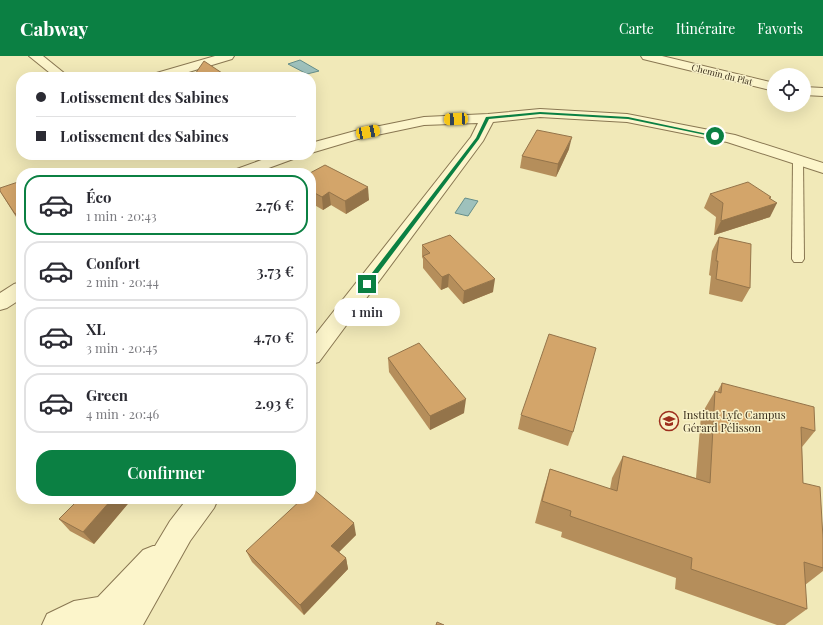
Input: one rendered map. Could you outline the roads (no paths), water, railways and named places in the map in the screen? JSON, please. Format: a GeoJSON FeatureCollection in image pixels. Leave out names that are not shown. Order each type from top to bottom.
{"type":"FeatureCollection","features":[{"type":"Feature","properties":{"kind":"street"},"geometry":{"type":"LineString","coordinates":[[35,56],[56,72]]}},
{"type":"Feature","properties":{"kind":"street"},"geometry":{"type":"LineString","coordinates":[[175,72],[228,56]]}},
{"type":"Feature","properties":{"kind":"street","name":"Chemin du Plat"},"geometry":{"type":"LineString","coordinates":[[647,56],[767,85]]}},
{"type":"Feature","properties":{"kind":"street"},"geometry":{"type":"LineString","coordinates":[[811,91],[823,92]]}},
{"type":"Feature","properties":{"kind":"street"},"geometry":{"type":"LineString","coordinates":[[316,146],[354,135],[424,121],[488,118],[540,113],[628,118],[730,138],[823,168]]}},
{"type":"Feature","properties":{"kind":"street"},"geometry":{"type":"LineString","coordinates":[[316,349],[478,138],[488,118]]}},
{"type":"Feature","properties":{"kind":"street"},"geometry":{"type":"LineString","coordinates":[[254,168],[276,160]]}},
{"type":"Feature","properties":{"kind":"street"},"geometry":{"type":"LineString","coordinates":[[0,302],[16,292]]}},
{"type":"Feature","properties":{"kind":"street"},"geometry":{"type":"LineString","coordinates":[[58,625],[74,617],[119,620],[200,504]]}},
{"type":"Feature","properties":{"kind":"lane"},"geometry":{"type":"LineString","coordinates":[[798,160],[798,259]]}},
{"type":"Feature","properties":{"kind":"water"},"geometry":{"type":"Polygon","coordinates":[[[300,60],[319,71],[303,72],[288,64],[300,60]]]}},
{"type":"Feature","properties":{"kind":"water"},"geometry":{"type":"Polygon","coordinates":[[[465,198],[478,201],[468,216],[455,213],[465,198]]]}},
{"type":"Feature","properties":{"kind":"place","name":"Institut Lyfe Campus Gérard Pélisson"},"geometry":{"type":"Point","coordinates":[669,421]}}]}
